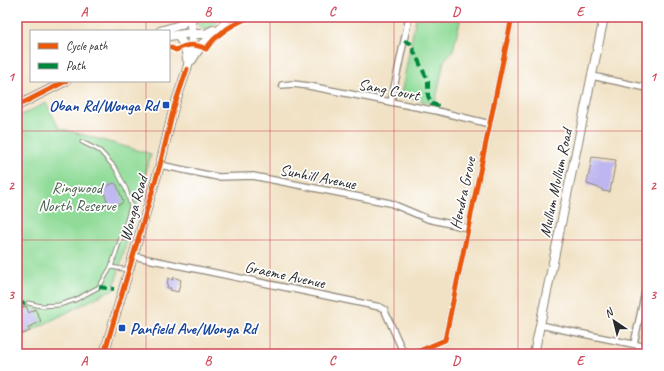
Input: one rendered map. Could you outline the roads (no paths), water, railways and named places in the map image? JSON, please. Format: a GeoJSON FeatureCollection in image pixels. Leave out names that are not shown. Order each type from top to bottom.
{"type":"FeatureCollection","features":[{"type":"Feature","properties":{"kind":"main road"},"geometry":{"type":"LineString","coordinates":[[163,30],[180,25],[191,17]]}},
{"type":"Feature","properties":{"kind":"main road","name":"Wonga Road"},"geometry":{"type":"LineString","coordinates":[[104,354],[160,165],[174,107],[187,68],[191,52],[191,17]]}},
{"type":"Feature","properties":{"kind":"main road","name":"Mullum Mullum Road"},"geometry":{"type":"LineString","coordinates":[[534,354],[604,17]]}},
{"type":"Feature","properties":{"kind":"main road"},"geometry":{"type":"LineString","coordinates":[[173,35],[192,33],[206,34],[228,18]]}},
{"type":"Feature","properties":{"kind":"main road"},"geometry":{"type":"LineString","coordinates":[[187,68],[202,44],[221,28],[228,18]]}},
{"type":"Feature","properties":{"kind":"main road"},"geometry":{"type":"LineString","coordinates":[[173,35],[182,40],[185,48],[187,68]]}},
{"type":"Feature","properties":{"kind":"main road"},"geometry":{"type":"LineString","coordinates":[[17,106],[64,82]]}},
{"type":"Feature","properties":{"kind":"street"},"geometry":{"type":"LineString","coordinates":[[391,102],[409,17]]}},
{"type":"Feature","properties":{"kind":"street","name":"Hendra Grove"},"geometry":{"type":"LineString","coordinates":[[412,354],[445,340],[512,17]]}},
{"type":"Feature","properties":{"kind":"street"},"geometry":{"type":"LineString","coordinates":[[592,76],[647,88]]}},
{"type":"Feature","properties":{"kind":"street","name":"Sang Court"},"geometry":{"type":"LineString","coordinates":[[282,85],[293,84],[309,86],[490,124]]}},
{"type":"Feature","properties":{"kind":"street","name":"Sunhill Avenue"},"geometry":{"type":"LineString","coordinates":[[160,165],[218,178],[253,176],[390,203],[428,219],[468,228]]}},
{"type":"Feature","properties":{"kind":"street","name":"Graeme Avenue"},"geometry":{"type":"LineString","coordinates":[[133,256],[380,307],[384,309],[404,354]]}},
{"type":"Feature","properties":{"kind":"street"},"geometry":{"type":"LineString","coordinates":[[634,344],[647,282]]}},
{"type":"Feature","properties":{"kind":"street"},"geometry":{"type":"LineString","coordinates":[[540,325],[647,347]]}},
{"type":"Feature","properties":{"kind":"lane"},"geometry":{"type":"LineString","coordinates":[[28,303],[49,306],[59,305],[75,300],[99,287],[111,267],[130,206],[126,189],[116,169],[100,151],[82,142]]}},
{"type":"Feature","properties":{"kind":"lane"},"geometry":{"type":"LineString","coordinates":[[111,267],[129,270]]}},
{"type":"Feature","properties":{"kind":"place","name":"Oban Rd/Wonga Rd"},"geometry":{"type":"Point","coordinates":[166,105]}},
{"type":"Feature","properties":{"kind":"place","name":"Panfield Ave/Wonga Rd"},"geometry":{"type":"Point","coordinates":[122,328]}},
{"type":"Feature","properties":{"kind":"park label","name":"Ringwood North Reserve"},"geometry":{"type":"Point","coordinates":[77,196]}}]}
